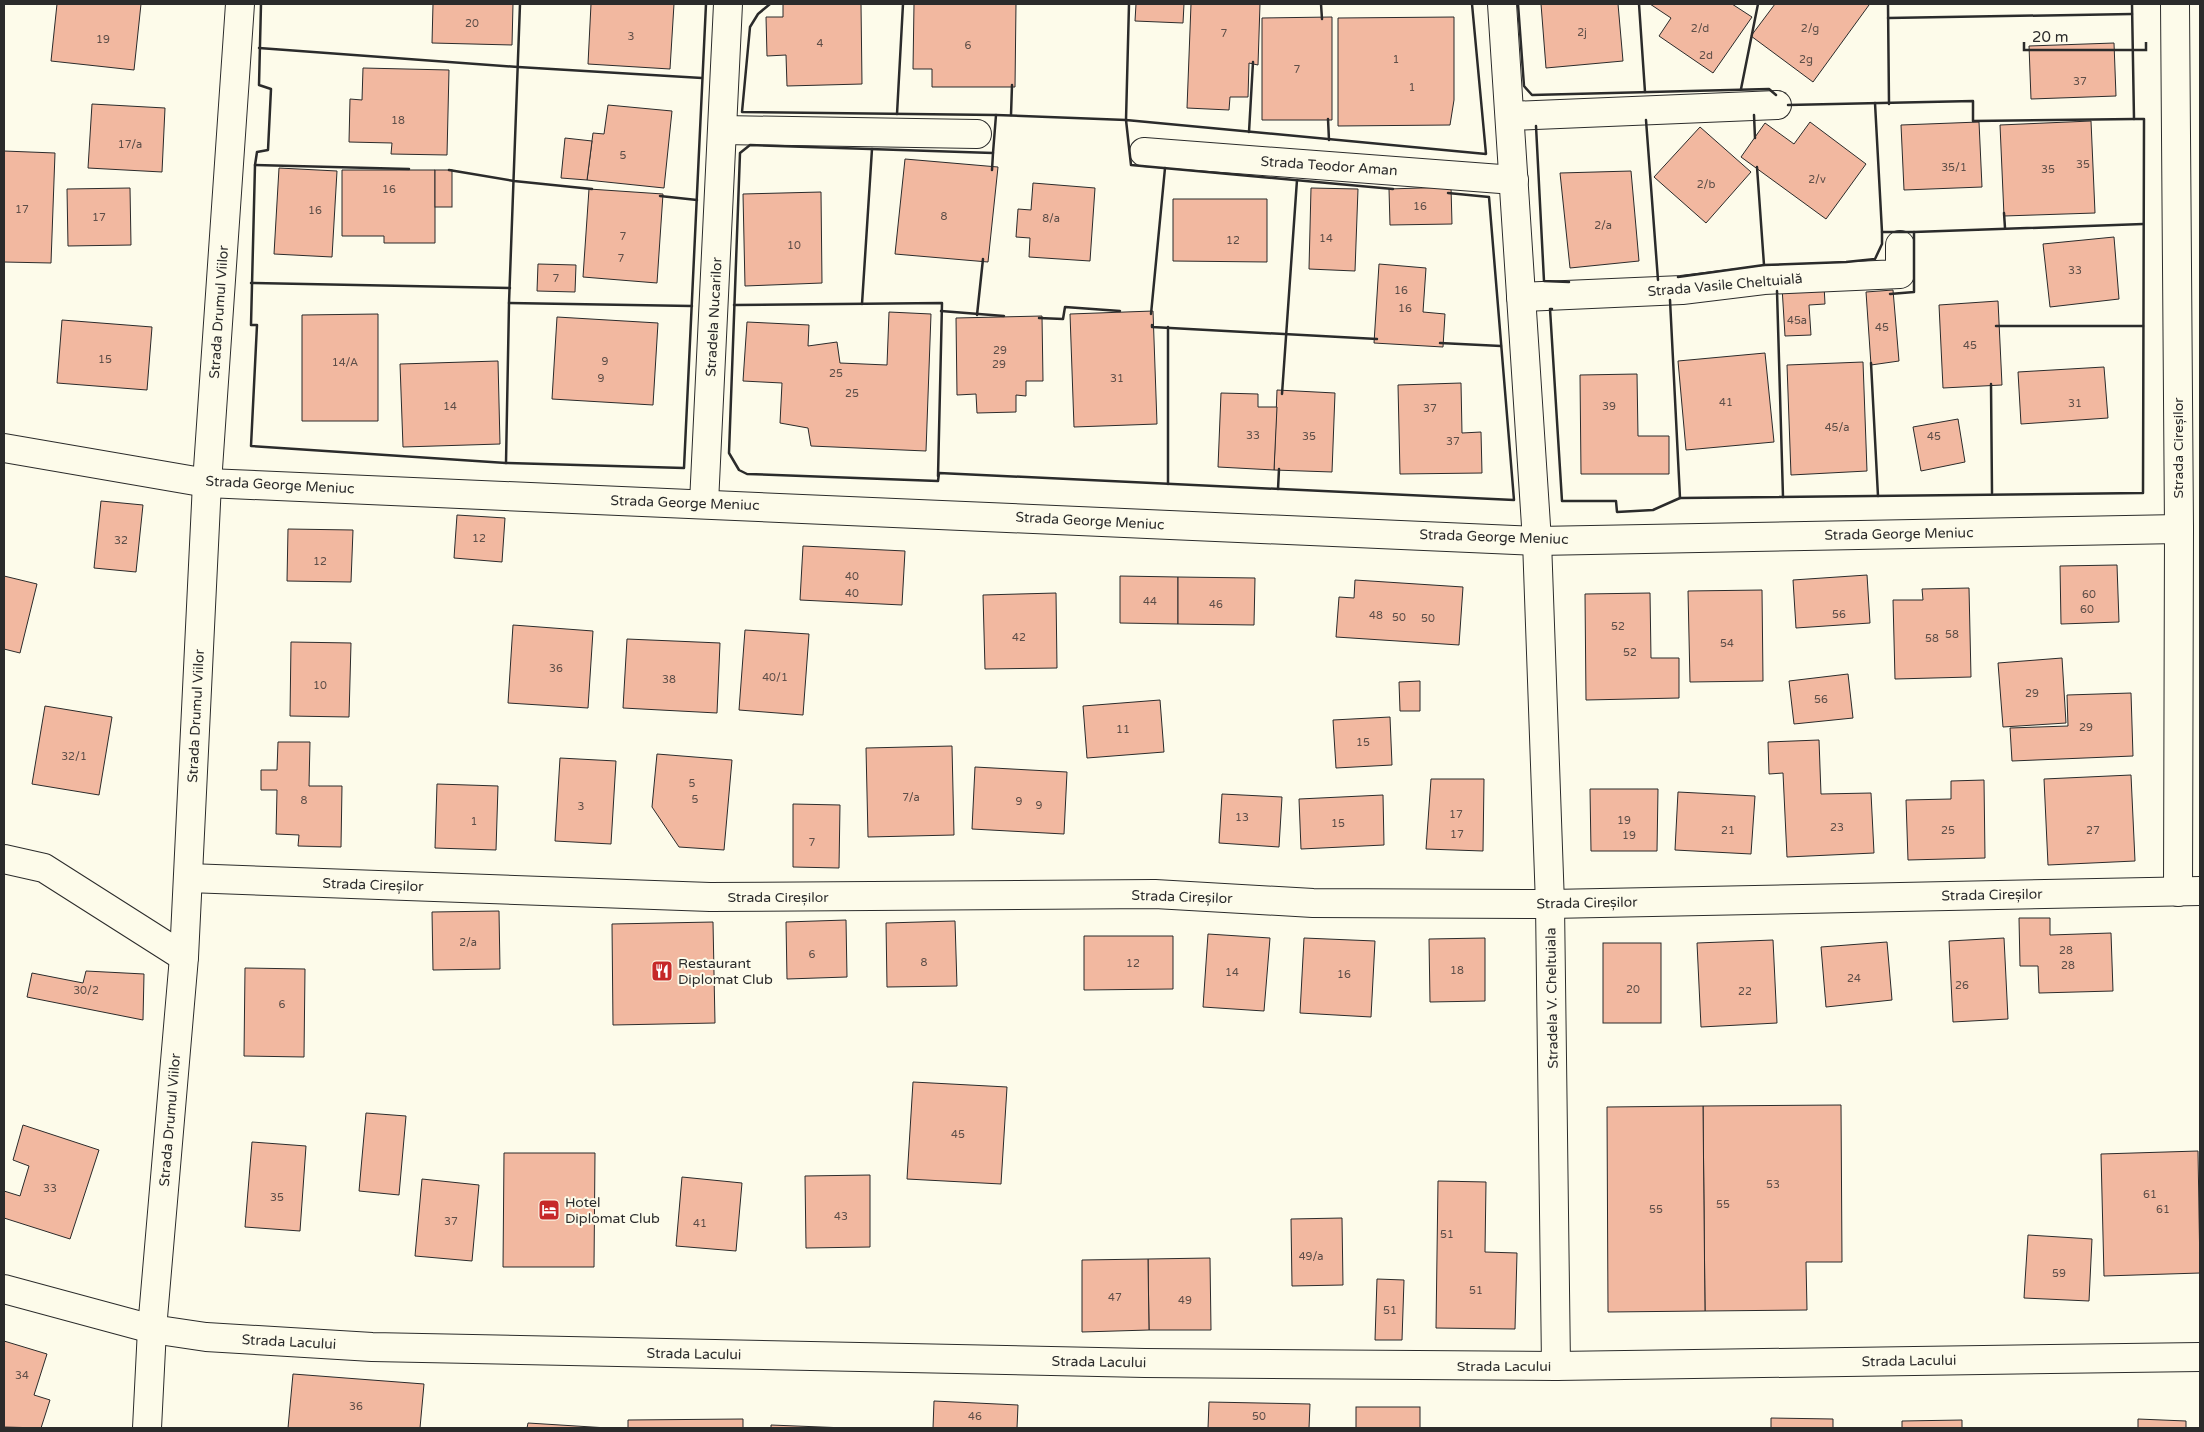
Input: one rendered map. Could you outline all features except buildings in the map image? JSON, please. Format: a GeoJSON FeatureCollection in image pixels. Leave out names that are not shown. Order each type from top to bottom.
{"type":"FeatureCollection","features":[{"type":"Feature","properties":{"kind":"street","name":"Strada Drumul Viilor"},"geometry":{"type":"LineString","coordinates":[[147,1428],[152,1329],[184,956],[207,482],[240,4]]}},
{"type":"Feature","properties":{"kind":"street","name":"Stradela Nucarilor"},"geometry":{"type":"LineString","coordinates":[[704,503],[728,4]]}},
{"type":"Feature","properties":{"kind":"street"},"geometry":{"type":"LineString","coordinates":[[1502,4],[1537,541]]}},
{"type":"Feature","properties":{"kind":"street","name":"Strada Cireșilor"},"geometry":{"type":"LineString","coordinates":[[188,878],[710,897],[1154,894],[1312,903],[1550,904],[2189,891],[2179,530],[2175,4]]}},
{"type":"Feature","properties":{"kind":"street"},"geometry":{"type":"LineString","coordinates":[[1510,116],[1778,105]]}},
{"type":"Feature","properties":{"kind":"street"},"geometry":{"type":"LineString","coordinates":[[723,130],[978,134]]}},
{"type":"Feature","properties":{"kind":"street","name":"Strada Teodor Aman"},"geometry":{"type":"LineString","coordinates":[[1144,152],[1514,180]]}},
{"type":"Feature","properties":{"kind":"street","name":"Strada Vasile Cheltuială"},"geometry":{"type":"LineString","coordinates":[[1521,297],[1682,290],[1764,280],[1900,274],[1900,245]]}},
{"type":"Feature","properties":{"kind":"street","name":"Strada George Meniuc"},"geometry":{"type":"LineString","coordinates":[[4,448],[207,482],[1537,541],[2179,530]]}},
{"type":"Feature","properties":{"kind":"street","name":"Stradela V. Cheltuiala"},"geometry":{"type":"LineString","coordinates":[[1537,541],[1550,904],[1556,1366]]}},
{"type":"Feature","properties":{"kind":"street"},"geometry":{"type":"LineString","coordinates":[[4,859],[44,868],[184,956]]}},
{"type":"Feature","properties":{"kind":"street","name":"Strada Lacului"},"geometry":{"type":"LineString","coordinates":[[4,1290],[152,1329],[206,1337],[372,1347],[1145,1363],[1556,1366],[2200,1357]]}},
{"type":"Feature","properties":{"kind":"wall"},"geometry":{"type":"LineString","coordinates":[[261,4],[259,85],[271,89],[268,150],[257,152],[255,165],[251,325],[257,325],[251,446],[506,463],[684,468],[706,4]]}},
{"type":"Feature","properties":{"kind":"wall"},"geometry":{"type":"LineString","coordinates":[[506,463],[509,303],[520,4]]}},
{"type":"Feature","properties":{"kind":"wall"},"geometry":{"type":"LineString","coordinates":[[770,4],[758,14],[750,27],[742,112],[996,115],[993,153],[750,145],[740,153],[729,453],[739,470],[747,474],[938,481],[939,473],[1514,500],[1489,197],[1448,193]]}},
{"type":"Feature","properties":{"kind":"wall"},"geometry":{"type":"LineString","coordinates":[[897,114],[903,4]]}},
{"type":"Feature","properties":{"kind":"wall"},"geometry":{"type":"LineString","coordinates":[[996,115],[1126,120],[1129,4]]}},
{"type":"Feature","properties":{"kind":"wall"},"geometry":{"type":"LineString","coordinates":[[1321,4],[1322,19]]}},
{"type":"Feature","properties":{"kind":"wall"},"geometry":{"type":"LineString","coordinates":[[1393,189],[1131,165],[1126,120],[1486,154],[1472,4]]}},
{"type":"Feature","properties":{"kind":"wall"},"geometry":{"type":"LineString","coordinates":[[1518,4],[1524,86],[1532,95],[1769,89],[1776,95]]}},
{"type":"Feature","properties":{"kind":"wall"},"geometry":{"type":"LineString","coordinates":[[1639,4],[1645,92]]}},
{"type":"Feature","properties":{"kind":"wall"},"geometry":{"type":"LineString","coordinates":[[1741,89],[1758,4]]}},
{"type":"Feature","properties":{"kind":"wall"},"geometry":{"type":"LineString","coordinates":[[1888,4],[1889,104]]}},
{"type":"Feature","properties":{"kind":"wall"},"geometry":{"type":"LineString","coordinates":[[1552,309],[1550,309],[1562,501],[1616,501],[1617,512],[1653,510],[1680,498],[2143,493],[2144,119],[2134,119],[2132,4]]}},
{"type":"Feature","properties":{"kind":"wall"},"geometry":{"type":"LineString","coordinates":[[1888,18],[2132,14]]}},
{"type":"Feature","properties":{"kind":"wall"},"geometry":{"type":"LineString","coordinates":[[259,48],[702,78]]}},
{"type":"Feature","properties":{"kind":"wall"},"geometry":{"type":"LineString","coordinates":[[1249,132],[1253,62]]}},
{"type":"Feature","properties":{"kind":"wall"},"geometry":{"type":"LineString","coordinates":[[1011,115],[1012,85]]}},
{"type":"Feature","properties":{"kind":"wall"},"geometry":{"type":"LineString","coordinates":[[1788,105],[1973,101],[1973,121],[2134,119]]}},
{"type":"Feature","properties":{"kind":"wall"},"geometry":{"type":"LineString","coordinates":[[1875,103],[1882,232]]}},
{"type":"Feature","properties":{"kind":"wall"},"geometry":{"type":"LineString","coordinates":[[1754,115],[1755,138]]}},
{"type":"Feature","properties":{"kind":"wall"},"geometry":{"type":"LineString","coordinates":[[1328,119],[1329,140]]}},
{"type":"Feature","properties":{"kind":"wall"},"geometry":{"type":"LineString","coordinates":[[1646,120],[1658,280]]}},
{"type":"Feature","properties":{"kind":"wall"},"geometry":{"type":"LineString","coordinates":[[1536,126],[1544,281],[1569,282]]}},
{"type":"Feature","properties":{"kind":"wall"},"geometry":{"type":"LineString","coordinates":[[862,304],[872,149]]}},
{"type":"Feature","properties":{"kind":"wall"},"geometry":{"type":"LineString","coordinates":[[992,170],[993,153]]}},
{"type":"Feature","properties":{"kind":"wall"},"geometry":{"type":"LineString","coordinates":[[255,165],[409,169]]}},
{"type":"Feature","properties":{"kind":"wall"},"geometry":{"type":"LineString","coordinates":[[1757,167],[1764,265]]}},
{"type":"Feature","properties":{"kind":"wall"},"geometry":{"type":"LineString","coordinates":[[1151,314],[1165,168]]}},
{"type":"Feature","properties":{"kind":"wall"},"geometry":{"type":"LineString","coordinates":[[449,170],[514,181],[592,189]]}},
{"type":"Feature","properties":{"kind":"wall"},"geometry":{"type":"LineString","coordinates":[[1282,394],[1297,180]]}},
{"type":"Feature","properties":{"kind":"wall"},"geometry":{"type":"LineString","coordinates":[[660,196],[697,200]]}},
{"type":"Feature","properties":{"kind":"wall"},"geometry":{"type":"LineString","coordinates":[[2004,213],[2005,228]]}},
{"type":"Feature","properties":{"kind":"wall"},"geometry":{"type":"LineString","coordinates":[[1914,232],[2143,224]]}},
{"type":"Feature","properties":{"kind":"wall"},"geometry":{"type":"LineString","coordinates":[[1678,277],[1764,265],[1875,259],[1882,244],[1882,232],[1914,232],[1914,292],[1890,294]]}},
{"type":"Feature","properties":{"kind":"wall"},"geometry":{"type":"LineString","coordinates":[[977,315],[983,259]]}},
{"type":"Feature","properties":{"kind":"wall"},"geometry":{"type":"LineString","coordinates":[[251,283],[510,288]]}},
{"type":"Feature","properties":{"kind":"wall"},"geometry":{"type":"LineString","coordinates":[[1777,291],[1783,497]]}},
{"type":"Feature","properties":{"kind":"wall"},"geometry":{"type":"LineString","coordinates":[[1670,300],[1680,498]]}},
{"type":"Feature","properties":{"kind":"wall"},"geometry":{"type":"LineString","coordinates":[[509,303],[692,306]]}},
{"type":"Feature","properties":{"kind":"wall"},"geometry":{"type":"LineString","coordinates":[[734,305],[942,303],[938,476]]}},
{"type":"Feature","properties":{"kind":"wall"},"geometry":{"type":"LineString","coordinates":[[1039,318],[1063,319],[1065,307],[1120,311]]}},
{"type":"Feature","properties":{"kind":"wall"},"geometry":{"type":"LineString","coordinates":[[941,311],[1004,316]]}},
{"type":"Feature","properties":{"kind":"wall"},"geometry":{"type":"LineString","coordinates":[[1152,325],[1152,327],[1377,339]]}},
{"type":"Feature","properties":{"kind":"wall"},"geometry":{"type":"LineString","coordinates":[[1996,326],[2143,326]]}},
{"type":"Feature","properties":{"kind":"wall"},"geometry":{"type":"LineString","coordinates":[[1168,327],[1168,484]]}},
{"type":"Feature","properties":{"kind":"wall"},"geometry":{"type":"LineString","coordinates":[[1440,343],[1501,346]]}},
{"type":"Feature","properties":{"kind":"wall"},"geometry":{"type":"LineString","coordinates":[[1871,363],[1878,496]]}},
{"type":"Feature","properties":{"kind":"wall"},"geometry":{"type":"LineString","coordinates":[[1991,384],[1992,493]]}},
{"type":"Feature","properties":{"kind":"wall"},"geometry":{"type":"LineString","coordinates":[[1278,489],[1279,469]]}},
{"type":"Feature","properties":{"kind":"place","name":"Restaurant Diplomat Club"},"geometry":{"type":"Point","coordinates":[662,971]}},
{"type":"Feature","properties":{"kind":"place","name":"Hotel Diplomat Club"},"geometry":{"type":"Point","coordinates":[549,1210]}}]}
